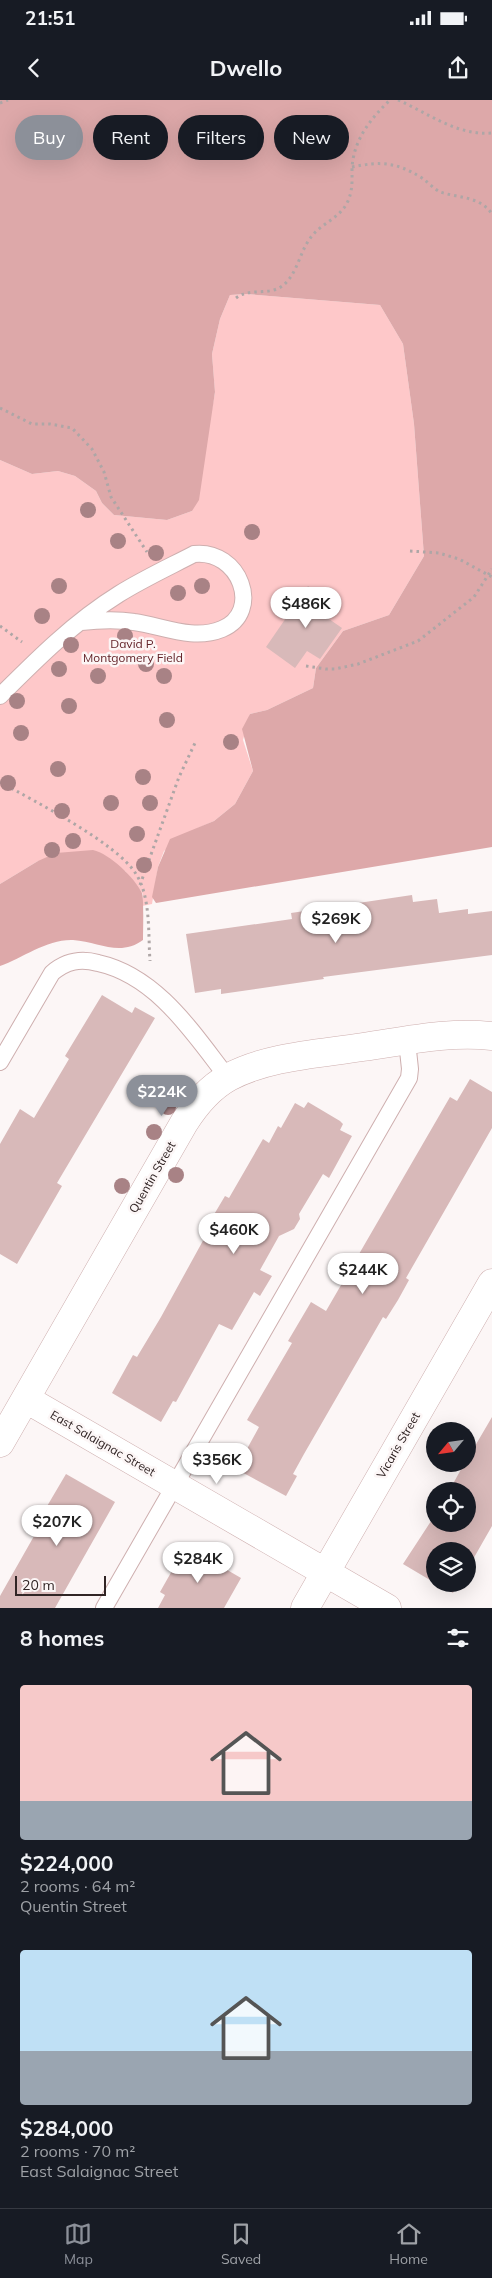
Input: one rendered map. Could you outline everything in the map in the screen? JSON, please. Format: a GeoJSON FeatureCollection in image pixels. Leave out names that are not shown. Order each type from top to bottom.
{"type":"FeatureCollection","features":[{"type":"Feature","properties":{"kind":"street","name":"Quentin Street"},"geometry":{"type":"LineString","coordinates":[[0,1443],[184,1123],[196,1104],[212,1088],[228,1078],[268,1062],[407,1040],[446,1036],[492,1036]]}},
{"type":"Feature","properties":{"kind":"street","name":"Vicaris Street"},"geometry":{"type":"LineString","coordinates":[[305,1608],[492,1283]]}},
{"type":"Feature","properties":{"kind":"street","name":"East Salaignac Street"},"geometry":{"type":"LineString","coordinates":[[26,1399],[387,1608]]}},
{"type":"Feature","properties":{"kind":"lane"},"geometry":{"type":"LineString","coordinates":[[0,696],[49,648],[81,622],[120,593],[194,554],[205,553],[224,560],[237,576],[243,596],[240,614],[224,628],[197,634],[114,619],[81,622]]}},
{"type":"Feature","properties":{"kind":"lane"},"geometry":{"type":"LineString","coordinates":[[0,1062],[52,973],[61,965],[72,961],[90,961],[111,965],[135,976],[167,1002],[228,1078]]}},
{"type":"Feature","properties":{"kind":"lane"},"geometry":{"type":"LineString","coordinates":[[104,1608],[409,1078],[407,1040]]}},
{"type":"Feature","properties":{"kind":"path"},"geometry":{"type":"LineString","coordinates":[[0,103],[8,100]]}},
{"type":"Feature","properties":{"kind":"path"},"geometry":{"type":"LineString","coordinates":[[236,298],[243,292],[271,291],[281,287],[291,276],[315,231],[337,216],[347,203],[353,185],[352,167],[358,140],[364,129],[390,100]]}},
{"type":"Feature","properties":{"kind":"path"},"geometry":{"type":"LineString","coordinates":[[398,100],[438,121],[463,129],[492,132]]}},
{"type":"Feature","properties":{"kind":"path"},"geometry":{"type":"LineString","coordinates":[[352,167],[376,162],[403,167],[439,191],[475,201],[492,214]]}},
{"type":"Feature","properties":{"kind":"path"},"geometry":{"type":"LineString","coordinates":[[0,408],[32,424],[50,424],[72,428],[92,449],[104,472],[111,496],[123,518],[160,571]]}},
{"type":"Feature","properties":{"kind":"path"},"geometry":{"type":"LineString","coordinates":[[410,551],[439,553],[459,558],[490,576]]}},
{"type":"Feature","properties":{"kind":"path"},"geometry":{"type":"LineString","coordinates":[[306,666],[335,669],[358,664],[418,641],[474,597],[490,576],[492,569]]}},
{"type":"Feature","properties":{"kind":"path"},"geometry":{"type":"LineString","coordinates":[[140,885],[179,777],[195,743]]}},
{"type":"Feature","properties":{"kind":"path"},"geometry":{"type":"LineString","coordinates":[[0,782],[45,806],[110,850],[137,875],[144,898],[151,972],[148,986]]}},
{"type":"Feature","properties":{"kind":"green space","name":"David P. Montgomery Field"},"geometry":{"type":"Polygon","coordinates":[[[246,294],[380,305],[403,344],[414,424],[424,556],[389,615],[343,631],[316,668],[313,688],[267,710],[250,714],[243,740],[253,771],[235,804],[214,821],[198,828],[164,851],[158,867],[152,904],[142,906],[143,894],[125,871],[38,861],[0,884],[0,460],[32,474],[58,471],[75,476],[96,491],[102,503],[114,515],[167,520],[192,511],[215,393],[212,354],[220,319],[230,295],[246,294]]]}},
{"type":"Feature","properties":{"kind":"shaded area"},"geometry":{"type":"Polygon","coordinates":[[[0,100],[492,100],[492,847],[156,903],[152,897],[158,867],[170,839],[214,821],[235,804],[253,771],[242,729],[250,714],[267,710],[313,688],[316,668],[343,631],[389,615],[424,556],[414,424],[403,344],[380,305],[246,294],[230,295],[220,319],[212,354],[215,392],[199,500],[192,511],[167,520],[114,515],[102,503],[96,491],[75,476],[58,471],[32,474],[0,460],[0,100]]]}},
{"type":"Feature","properties":{"kind":"shaded area"},"geometry":{"type":"Polygon","coordinates":[[[93,850],[107,856],[121,867],[142,893],[143,940],[134,945],[118,948],[83,941],[63,941],[45,946],[0,966],[0,884],[38,861],[56,853],[93,850]]]}},
{"type":"Feature","properties":{"kind":"building"},"geometry":{"type":"Polygon","coordinates":[[[308,586],[337,607],[329,619],[342,628],[320,659],[307,651],[295,668],[266,647],[308,586]]]}},
{"type":"Feature","properties":{"kind":"building"},"geometry":{"type":"Polygon","coordinates":[[[412,895],[413,902],[437,899],[439,913],[468,909],[468,914],[492,911],[492,955],[323,977],[324,979],[221,994],[221,989],[195,993],[186,934],[292,919],[291,913],[412,895]]]}},
{"type":"Feature","properties":{"kind":"building"},"geometry":{"type":"Polygon","coordinates":[[[102,995],[132,1013],[135,1007],[155,1018],[57,1183],[62,1186],[17,1264],[0,1254],[0,1144],[20,1109],[34,1118],[69,1059],[65,1056],[102,995]]]}},
{"type":"Feature","properties":{"kind":"building"},"geometry":{"type":"Polygon","coordinates":[[[470,1079],[492,1092],[492,1128],[406,1278],[409,1280],[398,1300],[386,1319],[383,1317],[304,1454],[293,1474],[297,1476],[286,1496],[236,1469],[259,1427],[247,1420],[292,1343],[288,1341],[311,1302],[326,1311],[450,1097],[457,1101],[470,1079]]]}},
{"type":"Feature","properties":{"kind":"building"},"geometry":{"type":"Polygon","coordinates":[[[308,1102],[340,1121],[343,1124],[340,1130],[352,1136],[329,1178],[323,1174],[299,1214],[300,1219],[294,1229],[279,1236],[260,1270],[272,1276],[260,1296],[254,1292],[232,1330],[219,1324],[176,1402],[173,1401],[161,1422],[112,1393],[133,1355],[137,1357],[161,1317],[205,1237],[203,1233],[225,1196],[229,1198],[263,1139],[269,1143],[278,1126],[281,1128],[295,1103],[304,1108],[308,1102]]]}},
{"type":"Feature","properties":{"kind":"building"},"geometry":{"type":"Polygon","coordinates":[[[492,1417],[492,1526],[476,1554],[476,1542],[426,1542],[426,1578],[403,1564],[426,1529],[426,1532],[476,1532],[476,1482],[454,1482],[460,1472],[476,1472],[476,1444],[492,1417]]]}},
{"type":"Feature","properties":{"kind":"building"},"geometry":{"type":"Polygon","coordinates":[[[66,1474],[115,1502],[55,1608],[0,1608],[0,1596],[46,1515],[43,1513],[66,1474]]]}},
{"type":"Feature","properties":{"kind":"building"},"geometry":{"type":"Polygon","coordinates":[[[186,1546],[241,1578],[224,1608],[158,1608],[165,1595],[160,1592],[186,1546]]]}}]}
